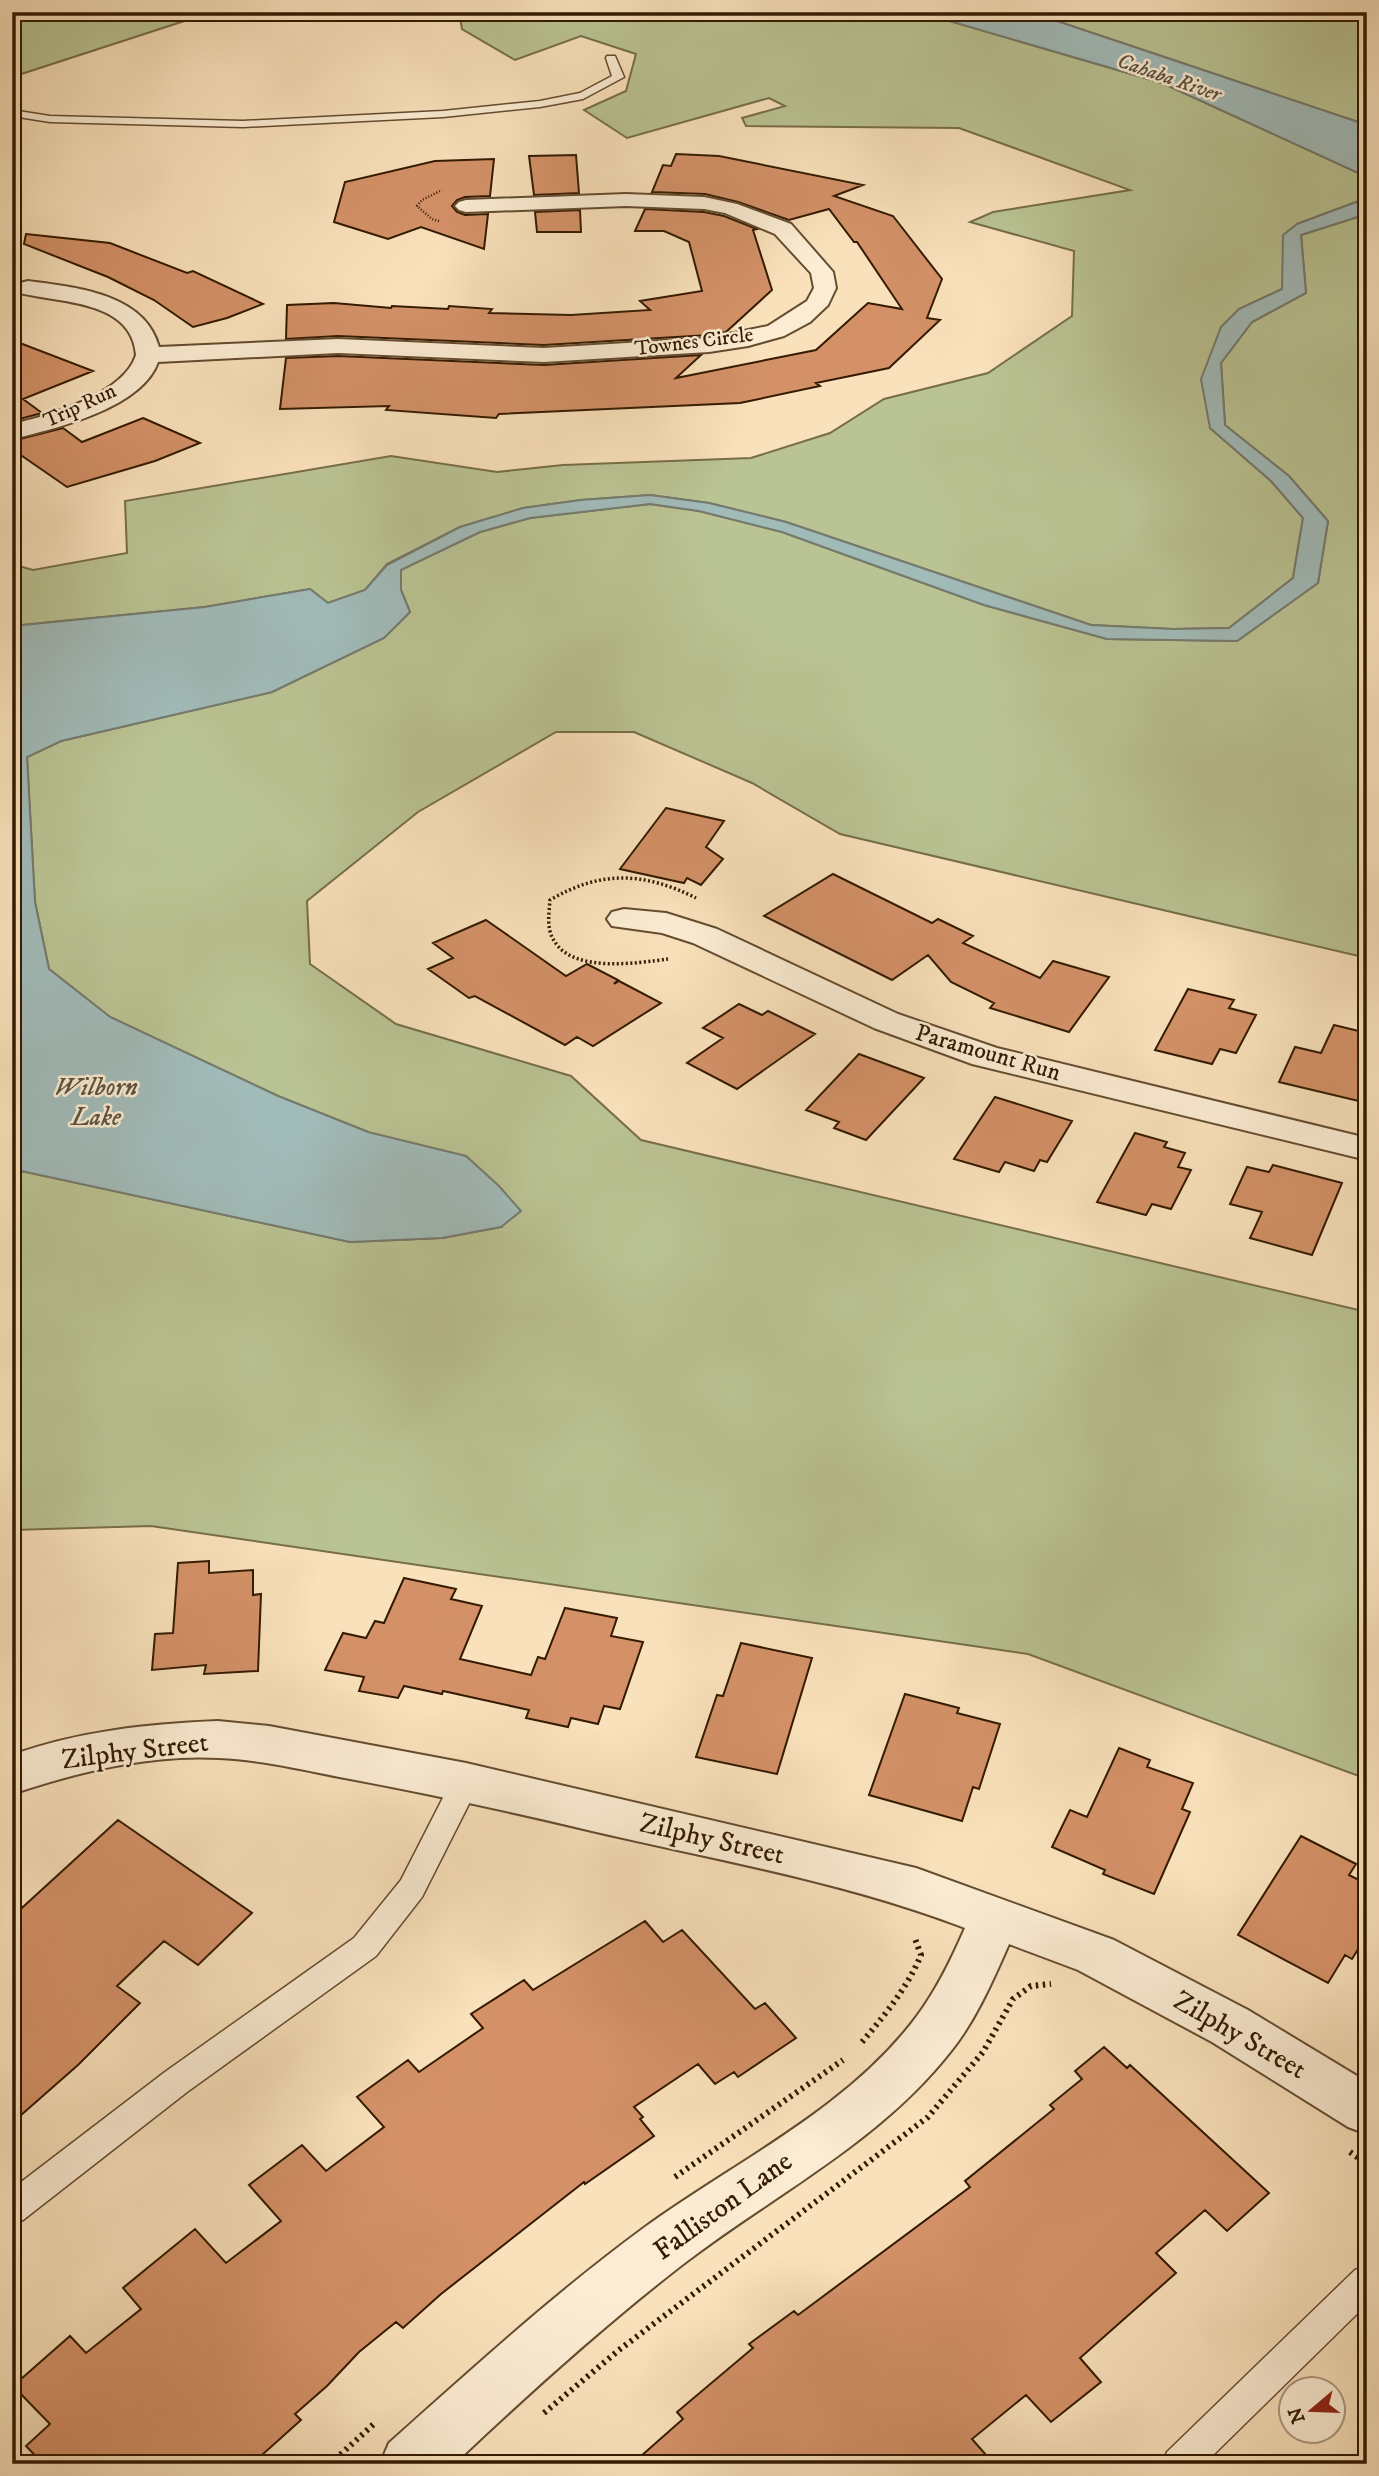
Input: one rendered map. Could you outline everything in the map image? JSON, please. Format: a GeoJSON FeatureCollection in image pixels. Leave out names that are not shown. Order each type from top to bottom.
{"type":"FeatureCollection","features":[{"type":"Feature","properties":{"kind":"street","name":"Townes Circle"},"geometry":{"type":"LineString","coordinates":[[149,355],[338,346],[544,355],[709,345],[748,339],[776,331],[802,317],[817,305],[825,288],[822,272],[783,229],[730,208],[704,203],[626,200],[466,205]]}},
{"type":"Feature","properties":{"kind":"street"},"geometry":{"type":"LineString","coordinates":[[28,288],[100,301],[137,327],[147,340],[149,355]]}},
{"type":"Feature","properties":{"kind":"street","name":"Trip Run"},"geometry":{"type":"LineString","coordinates":[[12,432],[62,418],[94,404],[133,380],[145,368],[149,355]]}},
{"type":"Feature","properties":{"kind":"street","name":"Paramount Run"},"geometry":{"type":"LineString","coordinates":[[624,919],[666,923],[705,936],[886,1021],[985,1056],[1367,1149]]}},
{"type":"Feature","properties":{"kind":"street","name":"Zilphy Street"},"geometry":{"type":"LineString","coordinates":[[12,1775],[97,1751],[160,1742],[218,1739],[270,1745],[466,1782],[916,1888],[1096,1955],[1230,2026],[1356,2129]]}},
{"type":"Feature","properties":{"kind":"street","name":"Falliston Lane"},"geometry":{"type":"LineString","coordinates":[[410,2464],[504,2378],[665,2246],[886,2087],[933,2035],[960,1994],[995,1916]]}},
{"type":"Feature","properties":{"kind":"lane"},"geometry":{"type":"LineString","coordinates":[[12,113],[50,119],[243,124],[443,114],[540,104],[583,96],[618,77],[611,58]]}},
{"type":"Feature","properties":{"kind":"lane"},"geometry":{"type":"LineString","coordinates":[[12,2209],[176,2082],[365,1947],[390,1920],[416,1880],[444,1817],[466,1782]]}},
{"type":"Feature","properties":{"kind":"lane"},"geometry":{"type":"LineString","coordinates":[[1179,2464],[1367,2281]]}},
{"type":"Feature","properties":{"kind":"path"},"geometry":{"type":"LineString","coordinates":[[446,188],[417,205],[432,219],[447,223]]}},
{"type":"Feature","properties":{"kind":"path"},"geometry":{"type":"LineString","coordinates":[[535,2421],[619,2350],[928,2117],[982,2052],[1013,1998],[1031,1986],[1063,1986]]}},
{"type":"Feature","properties":{"kind":"path"},"geometry":{"type":"LineString","coordinates":[[1356,2129],[1367,2164]]}},
{"type":"Feature","properties":{"kind":"green space"},"geometry":{"type":"Polygon","coordinates":[[[12,12],[212,12],[12,77],[12,12]]]}},
{"type":"Feature","properties":{"kind":"green space"},"geometry":{"type":"Polygon","coordinates":[[[459,12],[919,12],[1162,83],[1367,177],[1367,198],[1297,224],[1282,289],[1239,309],[1221,327],[1210,428],[1271,481],[1303,518],[1293,578],[1229,628],[1173,629],[1091,625],[786,522],[709,503],[650,495],[523,508],[460,527],[387,564],[365,590],[328,603],[310,589],[205,607],[12,626],[12,564],[33,570],[127,553],[125,501],[391,456],[497,472],[563,465],[751,458],[830,433],[884,399],[988,373],[1072,316],[1074,251],[970,222],[993,212],[1130,190],[959,128],[746,126],[742,118],[785,106],[769,98],[627,138],[584,110],[626,91],[636,54],[581,36],[515,60],[462,29],[459,12]]]}},
{"type":"Feature","properties":{"kind":"green space"},"geometry":{"type":"Polygon","coordinates":[[[1030,12],[1367,12],[1367,125],[1030,12]]]}},
{"type":"Feature","properties":{"kind":"green space"},"geometry":{"type":"Polygon","coordinates":[[[1367,214],[1367,958],[840,834],[752,783],[634,732],[556,732],[418,812],[307,901],[310,964],[396,1024],[571,1076],[641,1140],[1367,1312],[1367,1779],[1028,1654],[151,1526],[12,1530],[12,1169],[350,1242],[442,1238],[501,1227],[368,1132],[278,1096],[110,1017],[49,969],[35,902],[27,757],[61,741],[272,692],[384,638],[410,612],[401,590],[400,570],[480,532],[530,518],[650,504],[699,511],[782,532],[984,605],[1107,639],[1237,641],[1318,583],[1328,521],[1289,476],[1225,425],[1221,363],[1252,322],[1306,293],[1301,235],[1367,214]]]}},
{"type":"Feature","properties":{"kind":"water","name":"Cahaba River"},"geometry":{"type":"Polygon","coordinates":[[[919,12],[1030,12],[1367,125],[1367,177],[1162,83],[919,12]]]}},
{"type":"Feature","properties":{"kind":"water","name":"Wilborn Lake"},"geometry":{"type":"Polygon","coordinates":[[[1367,198],[1367,214],[1301,235],[1306,293],[1252,322],[1221,363],[1225,425],[1289,476],[1328,521],[1318,583],[1237,641],[1107,639],[984,605],[782,532],[699,511],[650,504],[530,518],[480,532],[401,570],[401,590],[410,612],[384,638],[272,692],[61,741],[27,757],[35,902],[49,969],[110,1017],[278,1096],[368,1132],[466,1156],[499,1186],[521,1211],[501,1227],[442,1238],[350,1242],[12,1169],[12,626],[205,607],[310,589],[328,603],[365,590],[387,565],[460,527],[523,508],[650,495],[709,503],[786,522],[1091,625],[1173,629],[1229,628],[1293,578],[1303,518],[1271,481],[1210,428],[1201,379],[1221,327],[1239,309],[1282,289],[1283,235],[1297,224],[1367,198]]]}},
{"type":"Feature","properties":{"kind":"building"},"geometry":{"type":"Polygon","coordinates":[[[676,154],[719,156],[863,185],[834,196],[893,216],[942,279],[927,318],[940,320],[889,368],[740,403],[499,414],[496,418],[386,410],[389,406],[280,409],[286,358],[338,356],[544,365],[701,355],[676,378],[816,350],[868,303],[902,309],[857,242],[854,242],[829,209],[789,220],[738,202],[705,194],[652,192],[663,165],[671,166],[676,154]]]}},
{"type":"Feature","properties":{"kind":"building"},"geometry":{"type":"Polygon","coordinates":[[[576,155],[579,193],[534,195],[529,156],[576,155]]]}},
{"type":"Feature","properties":{"kind":"building"},"geometry":{"type":"Polygon","coordinates":[[[494,159],[490,196],[465,197],[452,206],[465,215],[488,214],[484,249],[421,227],[388,239],[334,222],[345,182],[435,161],[494,159]]]}},
{"type":"Feature","properties":{"kind":"building"},"geometry":{"type":"Polygon","coordinates":[[[645,209],[704,212],[724,216],[757,229],[753,230],[772,290],[726,332],[709,335],[544,345],[338,336],[286,339],[287,305],[334,303],[448,309],[449,306],[492,309],[489,313],[571,315],[650,310],[640,301],[702,291],[689,242],[664,231],[635,231],[645,209]]]}},
{"type":"Feature","properties":{"kind":"building"},"geometry":{"type":"Polygon","coordinates":[[[580,210],[581,232],[537,232],[535,212],[580,210]]]}},
{"type":"Feature","properties":{"kind":"building"},"geometry":{"type":"Polygon","coordinates":[[[26,234],[110,243],[187,273],[193,271],[263,304],[193,327],[154,300],[108,277],[24,244],[26,234]]]}},
{"type":"Feature","properties":{"kind":"building"},"geometry":{"type":"Polygon","coordinates":[[[12,340],[93,371],[23,399],[42,413],[12,421],[12,340]]]}},
{"type":"Feature","properties":{"kind":"building"},"geometry":{"type":"Polygon","coordinates":[[[143,418],[200,443],[155,461],[67,487],[12,449],[12,441],[63,428],[82,442],[143,418]]]}},
{"type":"Feature","properties":{"kind":"building"},"geometry":{"type":"Polygon","coordinates":[[[666,808],[724,821],[706,847],[723,859],[701,885],[687,878],[684,883],[620,869],[666,808]]]}},
{"type":"Feature","properties":{"kind":"building"},"geometry":{"type":"Polygon","coordinates":[[[833,874],[932,923],[938,919],[973,936],[963,943],[1040,978],[1053,961],[1109,977],[1069,1032],[990,1008],[994,1003],[951,982],[928,955],[892,980],[764,916],[833,874]]]}},
{"type":"Feature","properties":{"kind":"building"},"geometry":{"type":"Polygon","coordinates":[[[486,920],[566,976],[587,964],[618,980],[614,984],[619,981],[661,1003],[593,1046],[577,1037],[565,1045],[475,996],[469,998],[428,969],[453,958],[433,943],[486,920]]]}},
{"type":"Feature","properties":{"kind":"building"},"geometry":{"type":"Polygon","coordinates":[[[1188,989],[1234,1000],[1229,1008],[1256,1015],[1236,1053],[1220,1049],[1212,1064],[1155,1050],[1188,989]]]}},
{"type":"Feature","properties":{"kind":"building"},"geometry":{"type":"Polygon","coordinates":[[[739,1004],[762,1015],[768,1011],[815,1034],[737,1089],[687,1063],[723,1038],[703,1028],[739,1004]]]}},
{"type":"Feature","properties":{"kind":"building"},"geometry":{"type":"Polygon","coordinates":[[[1334,1025],[1367,1033],[1367,1103],[1279,1082],[1295,1047],[1321,1053],[1334,1025]]]}},
{"type":"Feature","properties":{"kind":"building"},"geometry":{"type":"Polygon","coordinates":[[[859,1054],[924,1078],[866,1140],[834,1128],[839,1122],[806,1110],[859,1054]]]}},
{"type":"Feature","properties":{"kind":"building"},"geometry":{"type":"Polygon","coordinates":[[[995,1097],[1072,1121],[1047,1162],[1040,1160],[1034,1171],[1005,1162],[999,1172],[954,1159],[995,1097]]]}},
{"type":"Feature","properties":{"kind":"building"},"geometry":{"type":"Polygon","coordinates":[[[1135,1133],[1167,1142],[1164,1147],[1185,1153],[1178,1167],[1191,1170],[1171,1209],[1152,1204],[1146,1215],[1097,1202],[1135,1133]]]}},
{"type":"Feature","properties":{"kind":"building"},"geometry":{"type":"Polygon","coordinates":[[[1273,1165],[1342,1183],[1312,1255],[1250,1238],[1262,1212],[1230,1204],[1247,1167],[1269,1172],[1273,1165]]]}},
{"type":"Feature","properties":{"kind":"building"},"geometry":{"type":"Polygon","coordinates":[[[209,1561],[209,1573],[253,1570],[253,1595],[261,1594],[258,1671],[204,1674],[206,1665],[152,1670],[155,1634],[173,1633],[178,1563],[209,1561]]]}},
{"type":"Feature","properties":{"kind":"building"},"geometry":{"type":"Polygon","coordinates":[[[404,1578],[456,1589],[451,1599],[482,1606],[460,1659],[531,1675],[538,1657],[545,1659],[565,1608],[617,1618],[611,1636],[643,1642],[620,1709],[604,1706],[598,1724],[571,1718],[568,1727],[526,1718],[529,1710],[443,1691],[442,1694],[404,1686],[398,1698],[359,1691],[364,1677],[325,1670],[343,1633],[366,1638],[375,1621],[384,1623],[404,1578]]]}},
{"type":"Feature","properties":{"kind":"building"},"geometry":{"type":"Polygon","coordinates":[[[741,1643],[812,1658],[777,1774],[696,1757],[717,1695],[723,1696],[741,1643]]]}},
{"type":"Feature","properties":{"kind":"building"},"geometry":{"type":"Polygon","coordinates":[[[905,1694],[959,1708],[957,1713],[1000,1724],[979,1789],[973,1787],[962,1821],[869,1795],[905,1694]]]}},
{"type":"Feature","properties":{"kind":"building"},"geometry":{"type":"Polygon","coordinates":[[[1119,1748],[1150,1760],[1147,1767],[1193,1783],[1182,1809],[1190,1812],[1154,1894],[1103,1874],[1105,1870],[1052,1847],[1070,1810],[1087,1817],[1119,1748]]]}},
{"type":"Feature","properties":{"kind":"building"},"geometry":{"type":"Polygon","coordinates":[[[118,1820],[252,1913],[198,1965],[164,1941],[117,1986],[140,2003],[78,2065],[12,2123],[12,1917],[118,1820]]]}},
{"type":"Feature","properties":{"kind":"building"},"geometry":{"type":"Polygon","coordinates":[[[1301,1836],[1356,1864],[1349,1875],[1367,1884],[1367,1935],[1352,1959],[1345,1955],[1328,1983],[1238,1935],[1301,1836]]]}},
{"type":"Feature","properties":{"kind":"building"},"geometry":{"type":"Polygon","coordinates":[[[645,1921],[663,1942],[682,1930],[755,2009],[765,2003],[796,2038],[738,2077],[734,2072],[715,2084],[698,2064],[634,2107],[654,2136],[585,2184],[584,2182],[441,2294],[403,2328],[396,2322],[359,2352],[327,2386],[295,2414],[301,2420],[252,2464],[43,2464],[26,2446],[50,2424],[13,2386],[70,2336],[86,2353],[141,2309],[123,2288],[195,2229],[226,2263],[281,2221],[249,2185],[302,2145],[326,2171],[384,2127],[357,2097],[408,2060],[419,2072],[483,2028],[471,2014],[524,1980],[533,1990],[645,1921]]]}},
{"type":"Feature","properties":{"kind":"building"},"geometry":{"type":"Polygon","coordinates":[[[1104,2047],[1127,2068],[1130,2065],[1269,2193],[1227,2231],[1205,2210],[1156,2253],[1176,2273],[1080,2358],[1101,2382],[1051,2422],[1026,2395],[972,2439],[994,2464],[632,2464],[683,2419],[677,2412],[753,2348],[749,2344],[794,2311],[798,2315],[970,2187],[965,2181],[1054,2109],[1050,2105],[1082,2079],[1075,2071],[1104,2047]]]}}]}
